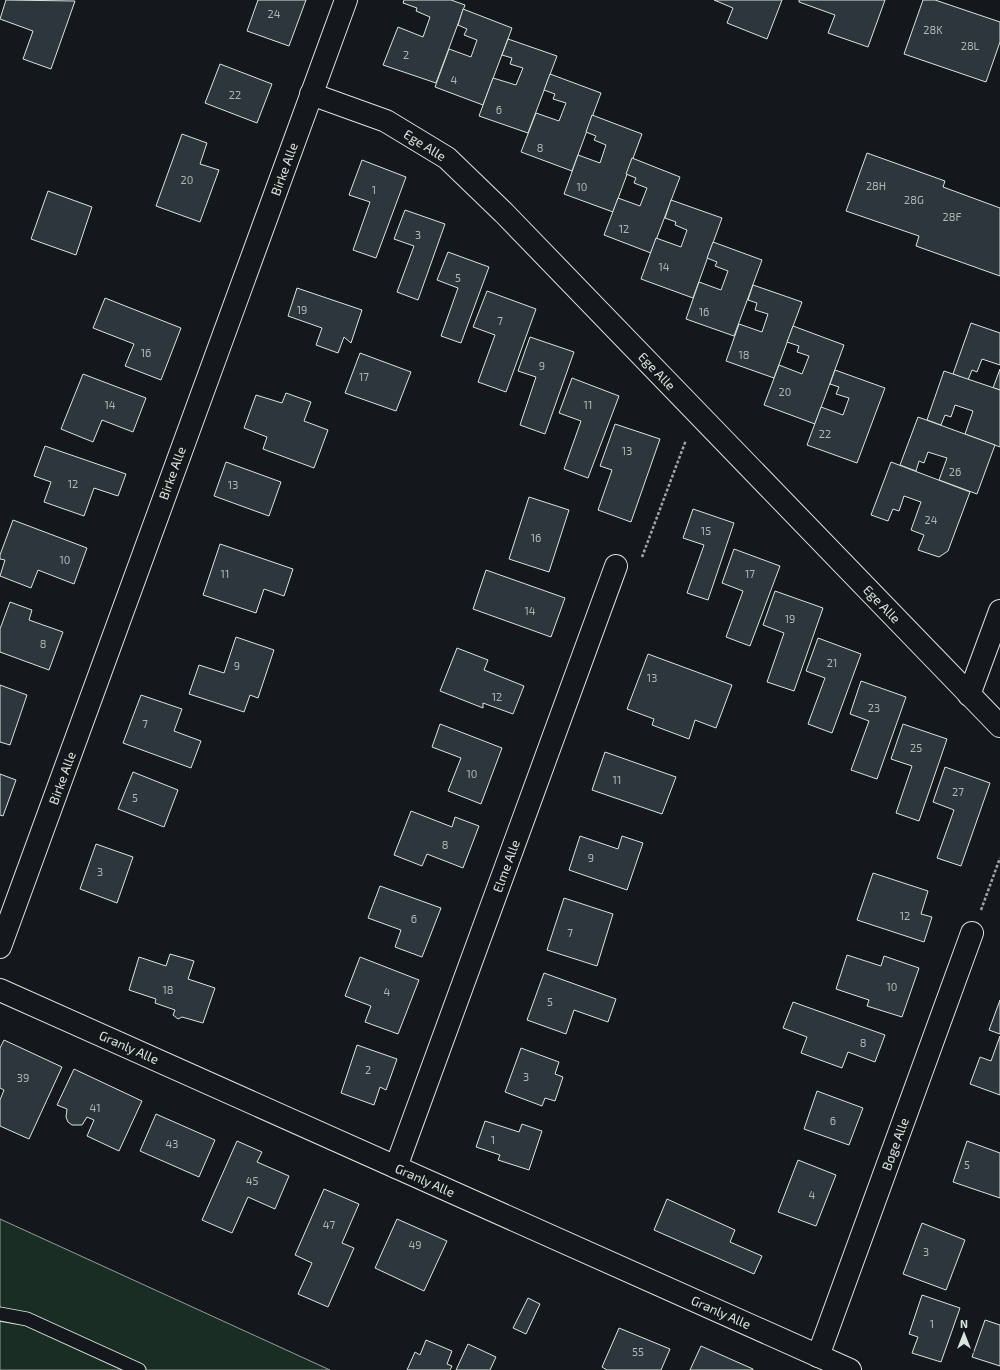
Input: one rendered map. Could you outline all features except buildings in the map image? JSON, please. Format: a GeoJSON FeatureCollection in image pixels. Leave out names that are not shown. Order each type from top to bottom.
{"type":"FeatureCollection","features":[{"type":"Feature","properties":{"kind":"street","name":"Birke Alle"},"geometry":{"type":"LineString","coordinates":[[0,947],[346,0]]}},
{"type":"Feature","properties":{"kind":"street","name":"Ege Alle"},"geometry":{"type":"LineString","coordinates":[[311,94],[386,121],[447,158],[504,213],[1000,726]]}},
{"type":"Feature","properties":{"kind":"street","name":"Elme Alle"},"geometry":{"type":"LineString","coordinates":[[396,1167],[616,566]]}},
{"type":"Feature","properties":{"kind":"street"},"geometry":{"type":"LineString","coordinates":[[969,694],[1000,611]]}},
{"type":"Feature","properties":{"kind":"street","name":"Bøge Alle"},"geometry":{"type":"LineString","coordinates":[[818,1356],[972,933]]}},
{"type":"Feature","properties":{"kind":"street","name":"Granly Alle"},"geometry":{"type":"LineString","coordinates":[[0,990],[850,1370]]}},
{"type":"Feature","properties":{"kind":"lane"},"geometry":{"type":"LineString","coordinates":[[0,1314],[26,1319],[139,1370]]}},
{"type":"Feature","properties":{"kind":"path"},"geometry":{"type":"LineString","coordinates":[[641,560],[696,412]]}},
{"type":"Feature","properties":{"kind":"path"},"geometry":{"type":"LineString","coordinates":[[972,933],[1000,858]]}},
{"type":"Feature","properties":{"kind":"green space"},"geometry":{"type":"Polygon","coordinates":[[[0,1219],[330,1370],[0,1370],[0,1219]]]}}]}
